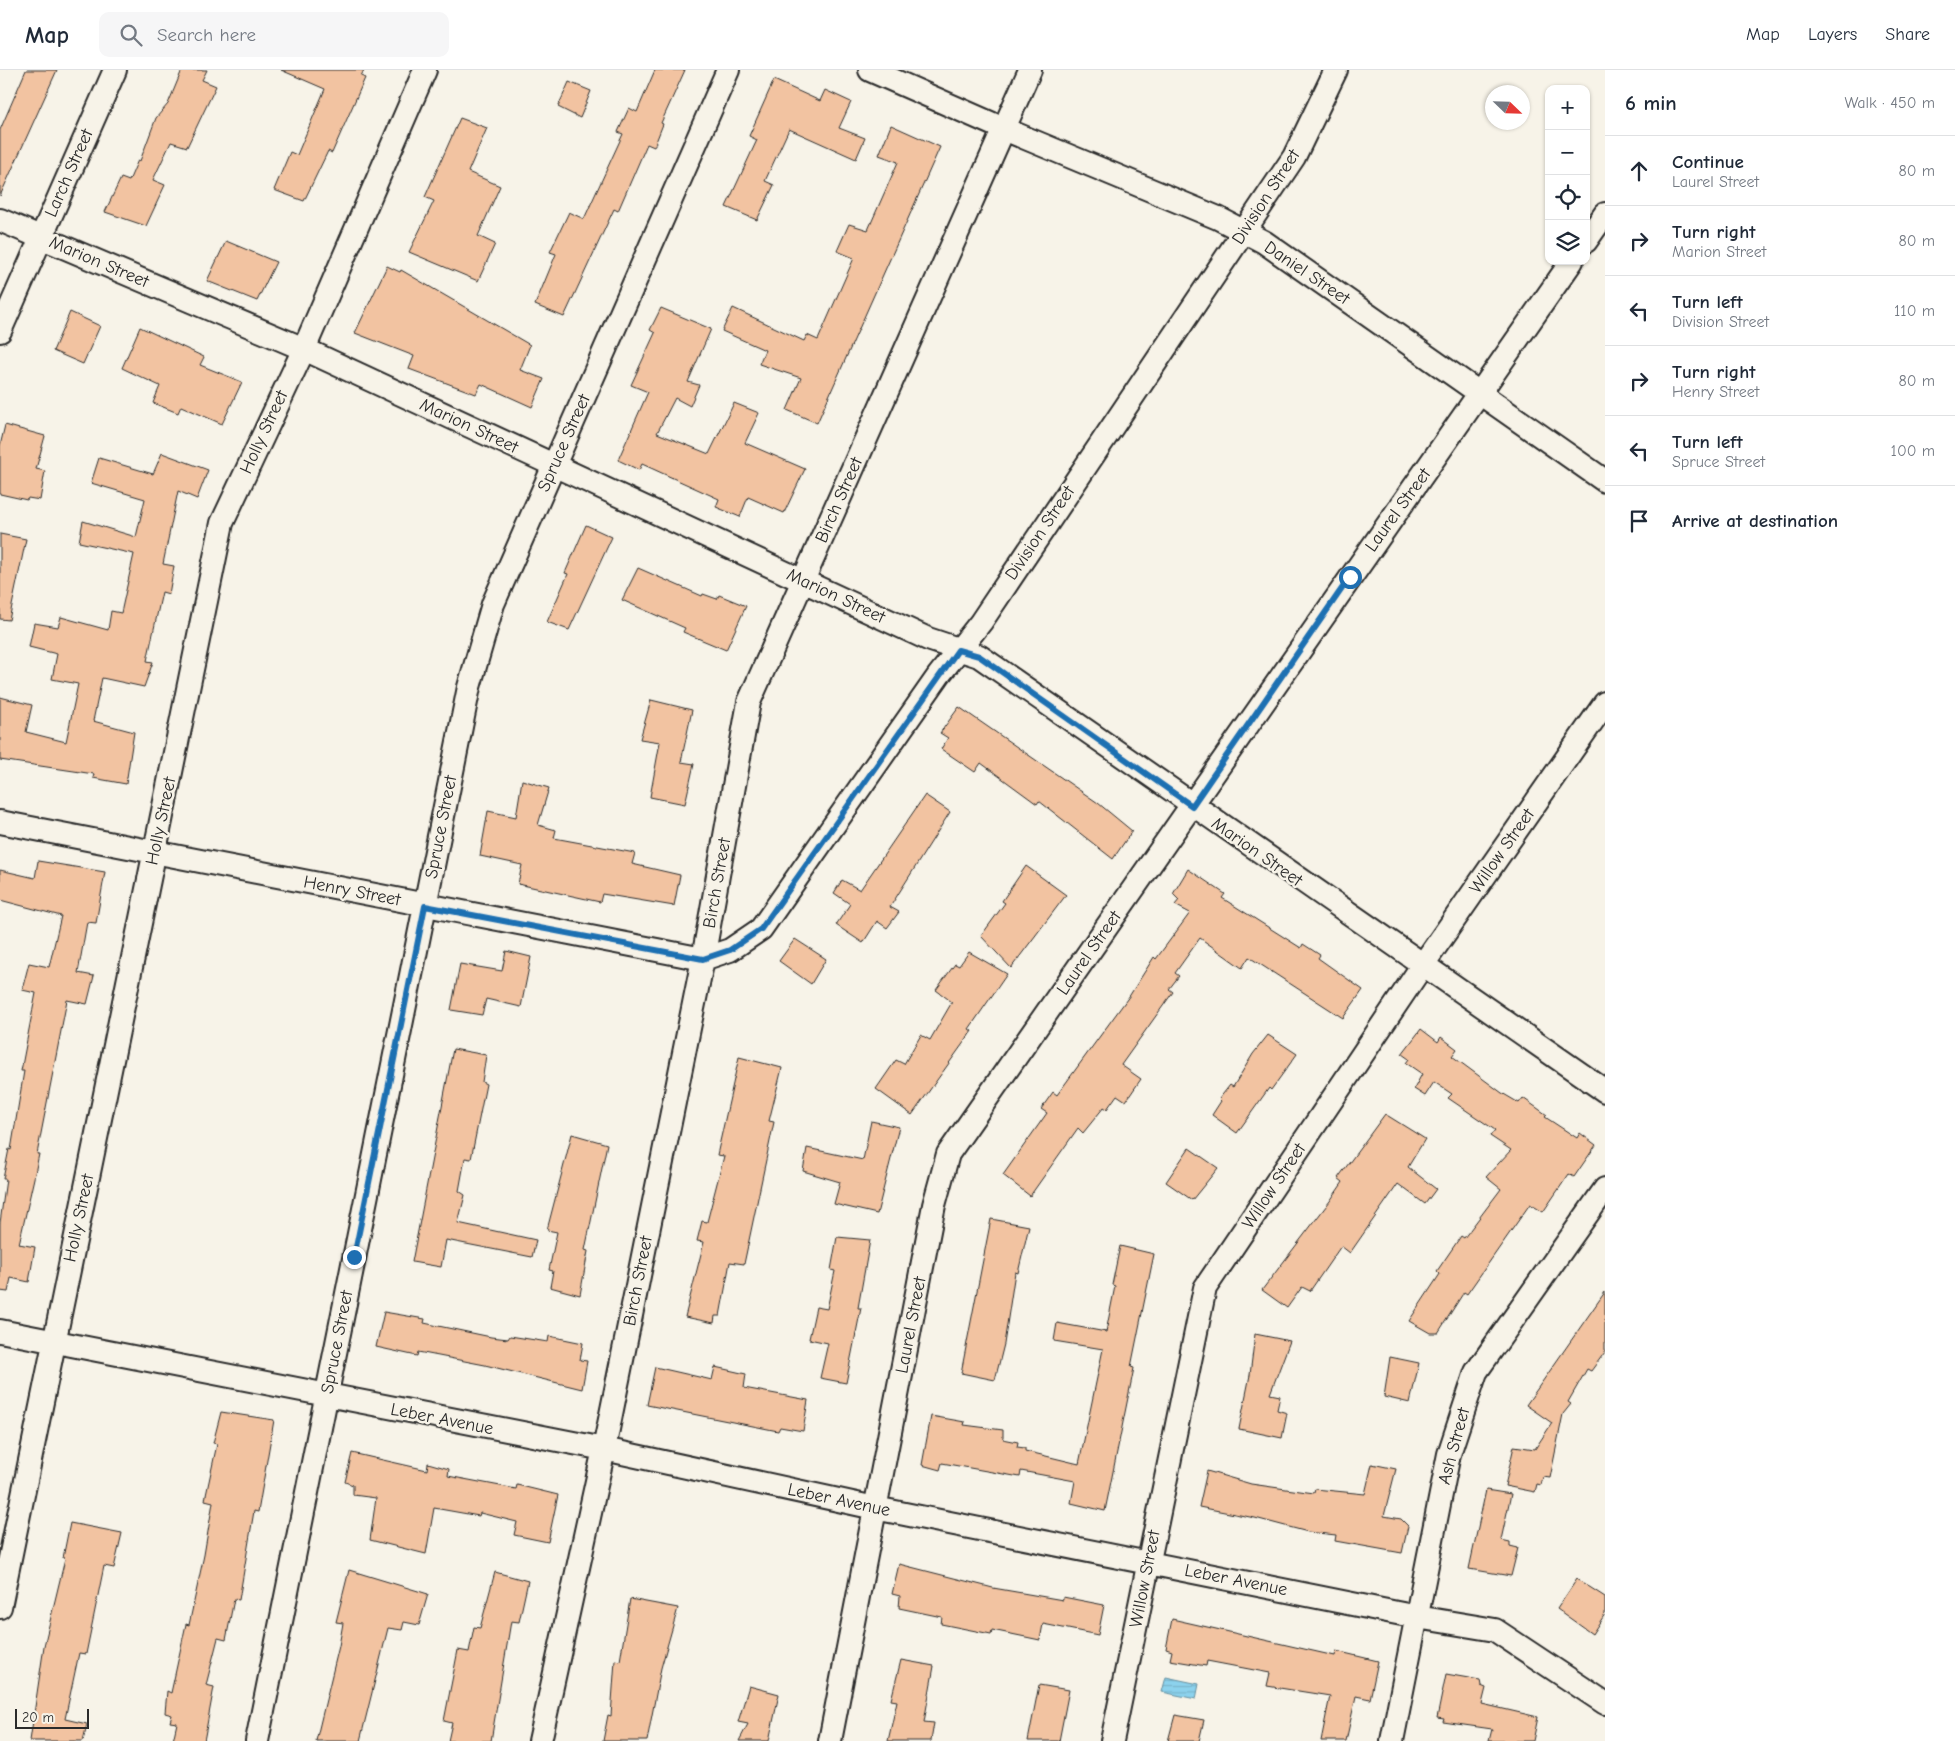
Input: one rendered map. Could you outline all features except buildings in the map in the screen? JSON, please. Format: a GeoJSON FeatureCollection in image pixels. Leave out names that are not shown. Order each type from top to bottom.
{"type":"FeatureCollection","features":[{"type":"Feature","properties":{"kind":"street","name":"Larch Street"},"geometry":{"type":"LineString","coordinates":[[0,331],[114,70]]}},
{"type":"Feature","properties":{"kind":"street","name":"Holly Street"},"geometry":{"type":"LineString","coordinates":[[0,1606],[222,523],[304,349],[425,70]]}},
{"type":"Feature","properties":{"kind":"street","name":"Spruce Street"},"geometry":{"type":"LineString","coordinates":[[257,1741],[469,687],[493,604],[728,70]]}},
{"type":"Feature","properties":{"kind":"street","name":"Daniel Street"},"geometry":{"type":"LineString","coordinates":[[870,70],[1004,129],[1218,218],[1243,233],[1264,242],[1605,481]]}},
{"type":"Feature","properties":{"kind":"street","name":"Birch Street"},"geometry":{"type":"LineString","coordinates":[[540,1741],[604,1449],[703,959],[749,702],[1030,70]]}},
{"type":"Feature","properties":{"kind":"street","name":"Division Street"},"geometry":{"type":"LineString","coordinates":[[703,959],[730,950],[761,929],[958,650],[981,622],[1294,157],[1336,70]]}},
{"type":"Feature","properties":{"kind":"street"},"geometry":{"type":"LineString","coordinates":[[1590,235],[1605,214]]}},
{"type":"Feature","properties":{"kind":"street","name":"Marion Street"},"geometry":{"type":"LineString","coordinates":[[0,220],[304,349],[928,639],[979,656],[1605,1092]]}},
{"type":"Feature","properties":{"kind":"street","name":"Laurel Street"},"geometry":{"type":"LineString","coordinates":[[830,1741],[934,1205],[948,1154],[1350,577],[1482,393],[1569,265]]}},
{"type":"Feature","properties":{"kind":"street","name":"Willow Street"},"geometry":{"type":"LineString","coordinates":[[1112,1741],[1205,1288],[1422,966],[1605,703]]}},
{"type":"Feature","properties":{"kind":"street","name":"Henry Street"},"geometry":{"type":"LineString","coordinates":[[0,822],[703,959]]}},
{"type":"Feature","properties":{"kind":"street","name":"Ash Street"},"geometry":{"type":"LineString","coordinates":[[1392,1741],[1449,1454],[1476,1372],[1605,1189]]}},
{"type":"Feature","properties":{"kind":"street","name":"Leber Avenue"},"geometry":{"type":"LineString","coordinates":[[0,1331],[326,1397],[604,1449],[875,1508],[1417,1617],[1495,1630],[1601,1693]]}},
{"type":"Feature","properties":{"kind":"water"},"geometry":{"type":"Polygon","coordinates":[[[1166,1677],[1199,1684],[1196,1699],[1162,1692],[1166,1677]]]}},
{"type":"Feature","properties":{"kind":"route"},"geometry":{"type":"LineString","coordinates":[[354,1257],[425,906],[703,959],[730,950],[761,929],[958,650],[979,656],[1192,806],[1350,577]]}}]}
